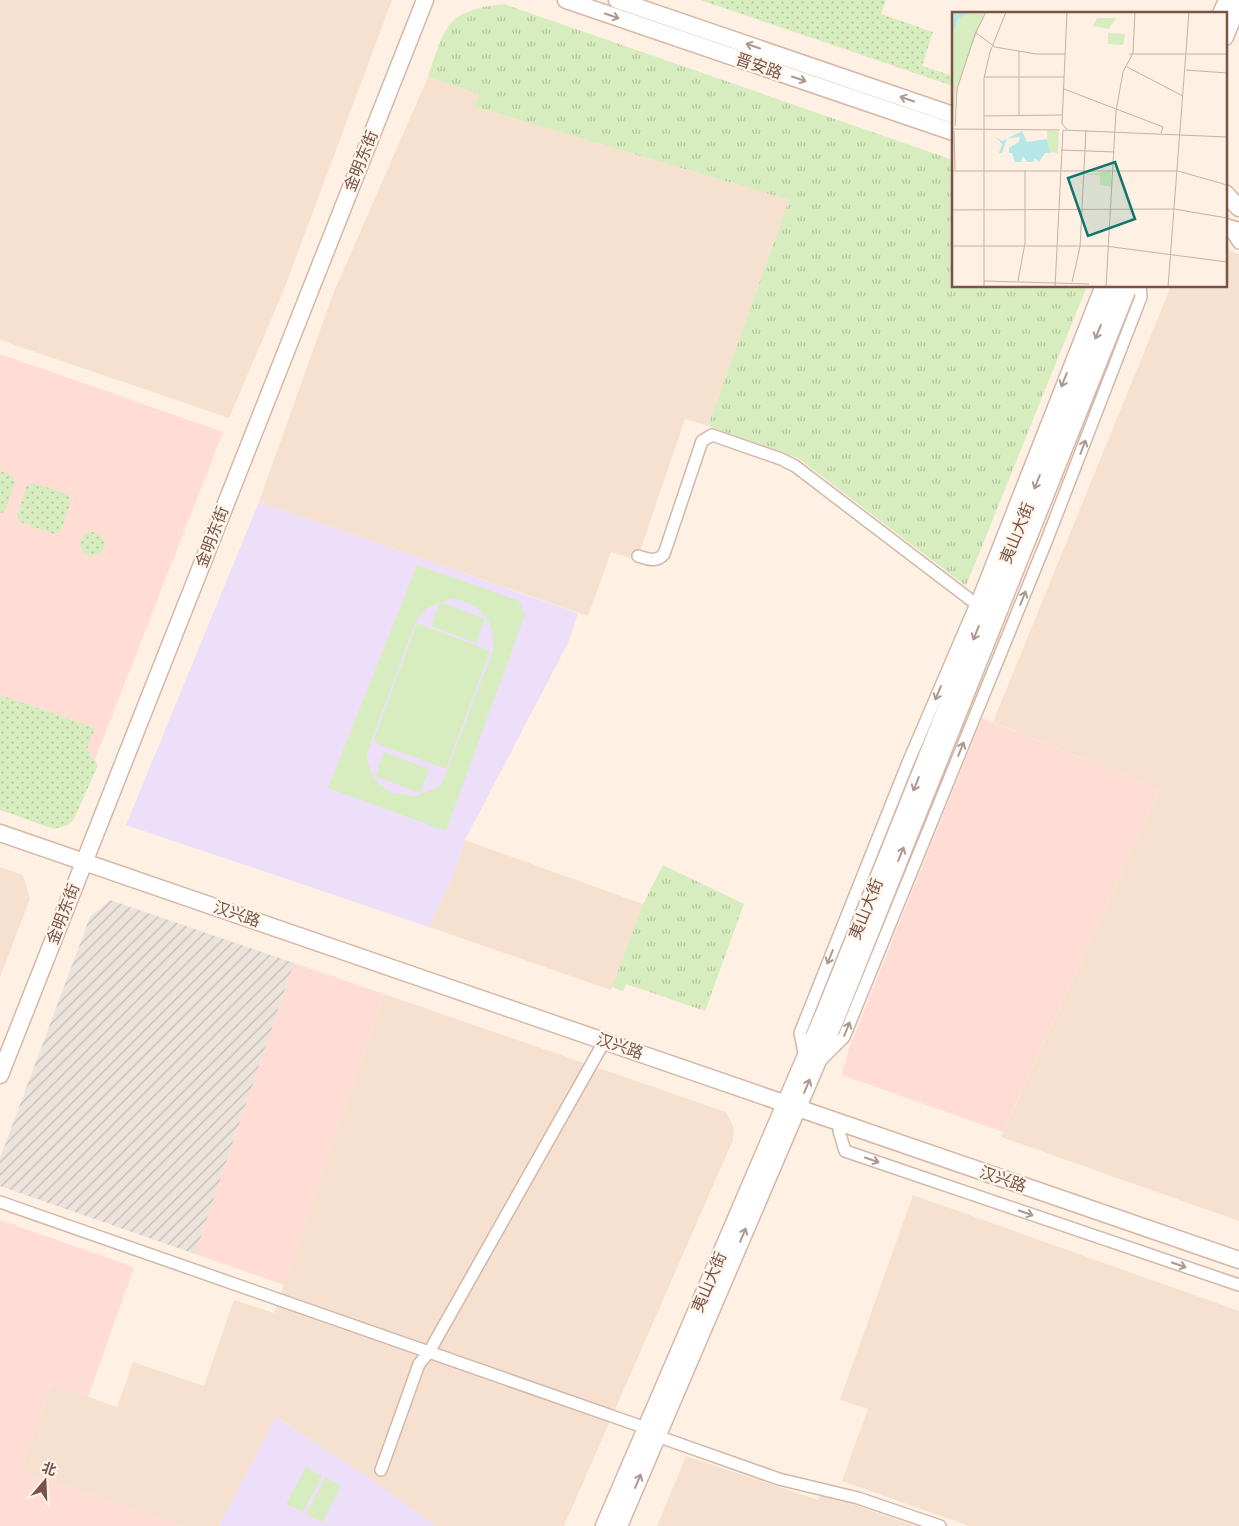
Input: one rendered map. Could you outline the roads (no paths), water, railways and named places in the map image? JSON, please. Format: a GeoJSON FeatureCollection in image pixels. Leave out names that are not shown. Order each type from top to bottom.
{"type":"FeatureCollection","features":[{"type":"Feature","properties":{"kind":"street","name":"金明东街"},"geometry":{"type":"LineString","coordinates":[[0,1075],[425,0]]}},
{"type":"Feature","properties":{"kind":"street","name":"晋安路"},"geometry":{"type":"LineString","coordinates":[[566,0],[952,132]]}},
{"type":"Feature","properties":{"kind":"street","name":"晋安路"},"geometry":{"type":"LineString","coordinates":[[617,0],[952,114]]}},
{"type":"Feature","properties":{"kind":"street"},"geometry":{"type":"LineString","coordinates":[[1223,12],[1227,0]]}},
{"type":"Feature","properties":{"kind":"street"},"geometry":{"type":"LineString","coordinates":[[1226,34],[1239,2]]}},
{"type":"Feature","properties":{"kind":"street"},"geometry":{"type":"LineString","coordinates":[[1226,194],[1239,208]]}},
{"type":"Feature","properties":{"kind":"street"},"geometry":{"type":"LineString","coordinates":[[1226,209],[1239,214]]}},
{"type":"Feature","properties":{"kind":"street"},"geometry":{"type":"LineString","coordinates":[[1100,288],[976,604],[907,765],[800,1033],[810,1061],[844,1037],[1046,542],[1141,297],[1140,288]]}},
{"type":"Feature","properties":{"kind":"street","name":"夷山大街"},"geometry":{"type":"LineString","coordinates":[[810,1061],[1114,288]]}},
{"type":"Feature","properties":{"kind":"street","name":"夷山大街"},"geometry":{"type":"LineString","coordinates":[[604,1526],[652,1432],[790,1110],[1128,288]]}},
{"type":"Feature","properties":{"kind":"street"},"geometry":{"type":"LineString","coordinates":[[638,556],[652,560],[660,558],[664,554],[702,441],[712,435],[781,459],[795,466],[976,604]]}},
{"type":"Feature","properties":{"kind":"street","name":"汉兴路"},"geometry":{"type":"LineString","coordinates":[[0,833],[82,866],[600,1049],[790,1110],[839,1131],[1239,1270]]}},
{"type":"Feature","properties":{"kind":"street","name":"汉兴路"},"geometry":{"type":"LineString","coordinates":[[0,843],[82,866],[790,1110],[1239,1260]]}},
{"type":"Feature","properties":{"kind":"street"},"geometry":{"type":"LineString","coordinates":[[381,1470],[415,1373],[429,1352],[600,1049]]}},
{"type":"Feature","properties":{"kind":"street"},"geometry":{"type":"LineString","coordinates":[[839,1131],[845,1151],[1239,1285]]}},
{"type":"Feature","properties":{"kind":"street"},"geometry":{"type":"LineString","coordinates":[[0,1202],[429,1352],[779,1479],[858,1498],[940,1526]]}},
{"type":"Feature","properties":{"kind":"street","name":"夷山大街"},"geometry":{"type":"LineString","coordinates":[[619,1526],[652,1432]]}}]}
